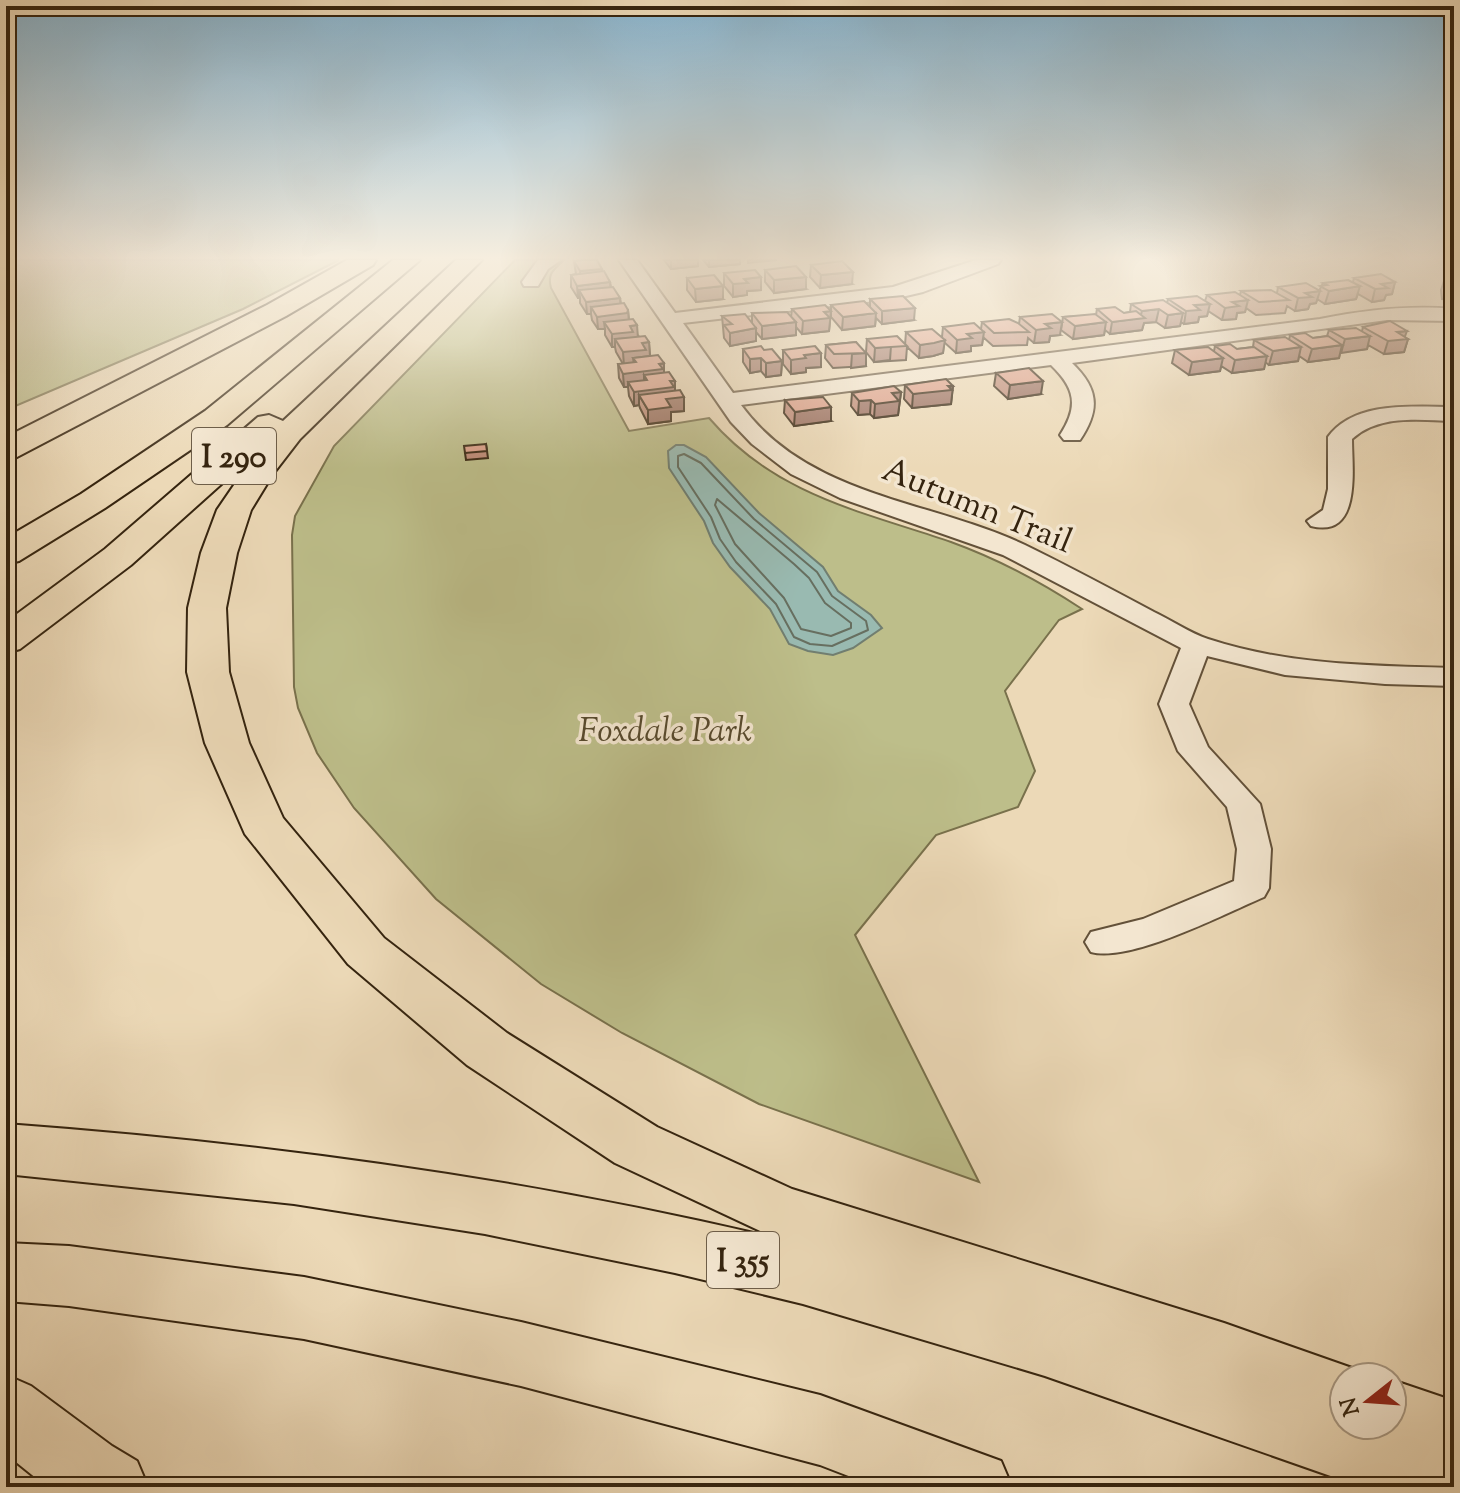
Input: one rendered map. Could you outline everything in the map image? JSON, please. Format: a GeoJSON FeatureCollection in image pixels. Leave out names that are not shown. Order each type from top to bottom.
{"type":"FeatureCollection","features":[{"type":"Feature","properties":{"kind":"highway"},"geometry":{"type":"LineString","coordinates":[[6,450],[94,400],[239,330]]}},
{"type":"Feature","properties":{"kind":"highway","name":"I 290"},"geometry":{"type":"LineString","coordinates":[[6,553],[115,487],[216,418],[323,330]]}},
{"type":"Feature","properties":{"kind":"highway","name":"I 290"},"geometry":{"type":"LineString","coordinates":[[6,641],[118,557],[374,330]]}},
{"type":"Feature","properties":{"kind":"highway"},"geometry":{"type":"LineString","coordinates":[[397,330],[289,432],[258,471],[234,510],[219,553],[207,608],[208,672],[227,743],[262,823],[366,951],[487,1049],[636,1145],[778,1212],[1224,1355],[1328,1392]]}},
{"type":"Feature","properties":{"kind":"highway","name":"I 355"},"geometry":{"type":"LineString","coordinates":[[6,1149],[127,1156],[403,1192],[622,1234],[772,1267],[1000,1330],[1283,1420],[1454,1485]]}},
{"type":"Feature","properties":{"kind":"highway"},"geometry":{"type":"LineString","coordinates":[[6,1272],[69,1276],[304,1308],[521,1354],[820,1430],[975,1487]]}},
{"type":"Feature","properties":{"kind":"highway"},"geometry":{"type":"LineString","coordinates":[[15,1418],[86,1472],[111,1487]]}},
{"type":"Feature","properties":{"kind":"highway"},"geometry":{"type":"LineString","coordinates":[[1408,1421],[1454,1437]]}},
{"type":"Feature","properties":{"kind":"street","name":"Autumn Trail"},"geometry":{"type":"LineString","coordinates":[[677,330],[726,400],[760,439],[799,469],[849,493],[1012,549],[1197,645],[1285,666],[1448,683]]}},
{"type":"Feature","properties":{"kind":"street"},"geometry":{"type":"LineString","coordinates":[[726,400],[1284,330]]}},
{"type":"Feature","properties":{"kind":"street"},"geometry":{"type":"LineString","coordinates":[[1056,359],[1076,377],[1086,400],[1082,421],[1072,435]]}},
{"type":"Feature","properties":{"kind":"street"},"geometry":{"type":"LineString","coordinates":[[1320,521],[1335,514],[1340,489],[1340,437],[1345,432],[1361,423],[1395,414],[1454,414]]}},
{"type":"Feature","properties":{"kind":"street"},"geometry":{"type":"LineString","coordinates":[[1104,942],[1152,930],[1251,888],[1254,849],[1243,804],[1194,751],[1174,704],[1197,645]]}},
{"type":"Feature","properties":{"kind":"green space"},"geometry":{"type":"Polygon","coordinates":[[[6,330],[194,330],[6,410],[6,330]]]}},
{"type":"Feature","properties":{"kind":"green space","name":"Foxdale Park"},"geometry":{"type":"Polygon","coordinates":[[[447,330],[574,330],[629,431],[709,418],[762,466],[791,483],[852,509],[986,556],[1035,580],[1082,609],[1059,620],[1005,691],[1035,771],[1018,807],[936,835],[855,935],[979,1182],[759,1104],[622,1033],[541,984],[436,899],[354,808],[317,753],[298,708],[294,687],[292,535],[295,516],[334,446],[447,330]]]}},
{"type":"Feature","properties":{"kind":"water"},"geometry":{"type":"Polygon","coordinates":[[[676,445],[684,445],[706,457],[759,513],[823,567],[838,591],[871,615],[882,628],[853,648],[833,655],[789,644],[770,609],[730,567],[713,543],[704,521],[669,468],[668,451],[676,445]]]}},
{"type":"Feature","properties":{"kind":"building"},"geometry":{"type":"Polygon","coordinates":[[[609,330],[633,332],[612,334],[609,330]]]}},
{"type":"Feature","properties":{"kind":"building"},"geometry":{"type":"Polygon","coordinates":[[[933,330],[945,340],[920,345],[906,332],[933,330]]]}},
{"type":"Feature","properties":{"kind":"building"},"geometry":{"type":"Polygon","coordinates":[[[946,330],[984,332],[967,334],[972,338],[957,340],[946,330]]]}},
{"type":"Feature","properties":{"kind":"building"},"geometry":{"type":"Polygon","coordinates":[[[990,330],[1029,332],[994,333],[990,330]]]}},
{"type":"Feature","properties":{"kind":"building"},"geometry":{"type":"Polygon","coordinates":[[[1329,330],[1359,330],[1370,336],[1345,339],[1329,330]]]}},
{"type":"Feature","properties":{"kind":"building"},"geometry":{"type":"Polygon","coordinates":[[[1368,330],[1407,331],[1397,332],[1408,339],[1388,341],[1368,330]]]}},
{"type":"Feature","properties":{"kind":"building"},"geometry":{"type":"Polygon","coordinates":[[[1305,333],[1313,338],[1328,336],[1342,345],[1312,349],[1290,335],[1305,333]]]}},
{"type":"Feature","properties":{"kind":"building"},"geometry":{"type":"Polygon","coordinates":[[[645,336],[649,342],[642,343],[646,350],[623,352],[615,339],[645,336]]]}},
{"type":"Feature","properties":{"kind":"building"},"geometry":{"type":"Polygon","coordinates":[[[897,336],[907,346],[875,348],[867,339],[897,336]]]}},
{"type":"Feature","properties":{"kind":"building"},"geometry":{"type":"Polygon","coordinates":[[[1285,337],[1301,347],[1273,351],[1254,340],[1285,337]]]}},
{"type":"Feature","properties":{"kind":"building"},"geometry":{"type":"Polygon","coordinates":[[[856,342],[866,353],[834,354],[826,345],[856,342]]]}},
{"type":"Feature","properties":{"kind":"building"},"geometry":{"type":"Polygon","coordinates":[[[1230,344],[1237,349],[1254,347],[1267,356],[1235,360],[1215,346],[1230,344]]]}},
{"type":"Feature","properties":{"kind":"building"},"geometry":{"type":"Polygon","coordinates":[[[761,346],[764,350],[772,349],[782,361],[766,363],[761,358],[750,359],[743,349],[761,346]]]}},
{"type":"Feature","properties":{"kind":"building"},"geometry":{"type":"Polygon","coordinates":[[[815,346],[821,353],[791,360],[783,350],[815,346]]]}},
{"type":"Feature","properties":{"kind":"building"},"geometry":{"type":"Polygon","coordinates":[[[1208,347],[1223,358],[1192,362],[1175,350],[1208,347]]]}},
{"type":"Feature","properties":{"kind":"building"},"geometry":{"type":"Polygon","coordinates":[[[658,355],[664,363],[659,364],[663,369],[623,374],[618,364],[636,362],[633,358],[658,355]]]}},
{"type":"Feature","properties":{"kind":"building"},"geometry":{"type":"Polygon","coordinates":[[[1029,368],[1043,381],[1010,385],[996,373],[1029,368]]]}},
{"type":"Feature","properties":{"kind":"building"},"geometry":{"type":"Polygon","coordinates":[[[669,372],[675,381],[670,381],[674,387],[634,392],[628,382],[647,380],[644,375],[669,372]]]}},
{"type":"Feature","properties":{"kind":"building"},"geometry":{"type":"Polygon","coordinates":[[[946,379],[953,386],[948,386],[952,390],[913,394],[905,385],[946,379]]]}},
{"type":"Feature","properties":{"kind":"building"},"geometry":{"type":"Polygon","coordinates":[[[894,386],[901,392],[892,393],[899,401],[875,404],[871,400],[859,401],[852,393],[894,386]]]}},
{"type":"Feature","properties":{"kind":"building"},"geometry":{"type":"Polygon","coordinates":[[[680,390],[684,397],[666,399],[671,407],[648,410],[639,395],[680,390]]]}},
{"type":"Feature","properties":{"kind":"building"},"geometry":{"type":"Polygon","coordinates":[[[823,397],[831,407],[795,412],[785,400],[823,397]]]}},
{"type":"Feature","properties":{"kind":"building"},"geometry":{"type":"Polygon","coordinates":[[[486,444],[487,451],[465,453],[464,446],[486,444]]]}}]}
